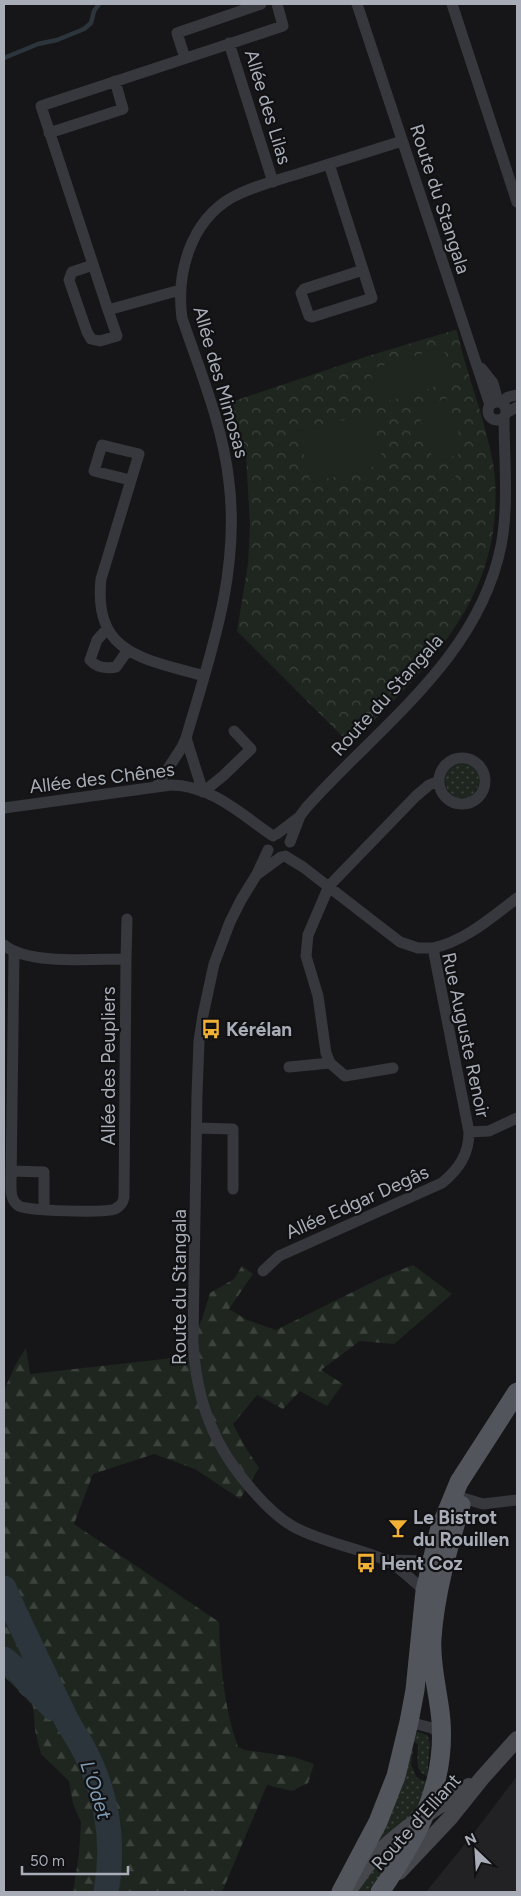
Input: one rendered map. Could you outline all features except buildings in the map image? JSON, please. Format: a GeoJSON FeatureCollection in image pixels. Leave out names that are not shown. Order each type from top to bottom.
{"type":"FeatureCollection","features":[{"type":"Feature","properties":{"kind":"main road"},"geometry":{"type":"LineString","coordinates":[[341,1892],[385,1805],[396,1776],[415,1690],[425,1591],[439,1531],[458,1496],[471,1462],[517,1392]]}},
{"type":"Feature","properties":{"kind":"main road"},"geometry":{"type":"LineString","coordinates":[[380,1892],[395,1870],[426,1813],[439,1771],[442,1736],[432,1639],[458,1496]]}},
{"type":"Feature","properties":{"kind":"street"},"geometry":{"type":"LineString","coordinates":[[185,58],[177,33],[261,4]]}},
{"type":"Feature","properties":{"kind":"street","name":"Allée des Lilas"},"geometry":{"type":"LineString","coordinates":[[93,265],[72,272],[69,280],[87,332],[91,339],[100,341],[117,336],[41,106],[283,26],[277,4]]}},
{"type":"Feature","properties":{"kind":"street","name":"Route du Stangala"},"geometry":{"type":"LineString","coordinates":[[275,835],[300,816],[322,790],[433,676],[464,635],[478,612],[496,566],[503,530],[505,484],[499,410],[476,363],[357,4]]}},
{"type":"Feature","properties":{"kind":"street"},"geometry":{"type":"LineString","coordinates":[[452,4],[517,202]]}},
{"type":"Feature","properties":{"kind":"street","name":"Allée des Lilas"},"geometry":{"type":"LineString","coordinates":[[229,43],[273,182]]}},
{"type":"Feature","properties":{"kind":"street"},"geometry":{"type":"LineString","coordinates":[[49,132],[123,110],[115,81]]}},
{"type":"Feature","properties":{"kind":"street","name":"Allée des Mimosas"},"geometry":{"type":"LineString","coordinates":[[156,786],[186,738],[204,676],[228,578],[232,537],[232,505],[225,456],[214,413],[182,318],[181,276],[189,250],[198,231],[207,219],[218,207],[230,199],[246,191],[402,141]]}},
{"type":"Feature","properties":{"kind":"street"},"geometry":{"type":"LineString","coordinates":[[329,164],[372,298],[312,317],[309,316],[302,296],[304,289],[363,270]]}},
{"type":"Feature","properties":{"kind":"street"},"geometry":{"type":"LineString","coordinates":[[108,310],[180,290]]}},
{"type":"Feature","properties":{"kind":"street"},"geometry":{"type":"LineString","coordinates":[[499,410],[508,397],[517,395]]}},
{"type":"Feature","properties":{"kind":"street"},"geometry":{"type":"LineString","coordinates":[[499,410],[517,407]]}},
{"type":"Feature","properties":{"kind":"street"},"geometry":{"type":"LineString","coordinates":[[130,480],[101,578],[100,607],[107,629],[114,639],[128,650],[144,658],[204,676]]}},
{"type":"Feature","properties":{"kind":"street"},"geometry":{"type":"LineString","coordinates":[[107,629],[97,640],[90,660],[95,666],[109,669],[116,667],[128,650]]}},
{"type":"Feature","properties":{"kind":"street"},"geometry":{"type":"LineString","coordinates":[[203,792],[224,776],[251,749],[234,731]]}},
{"type":"Feature","properties":{"kind":"street"},"geometry":{"type":"LineString","coordinates":[[186,738],[203,792],[225,802],[253,823],[275,835],[285,836],[287,850],[272,856],[253,823]]}},
{"type":"Feature","properties":{"kind":"street"},"geometry":{"type":"LineString","coordinates":[[393,1068],[345,1076],[330,1063],[326,1053],[318,996],[306,950],[308,935],[329,886],[416,796],[429,785],[439,781],[445,766],[451,761],[465,758],[478,764],[482,770],[485,784],[484,790],[475,800],[463,804],[451,801],[446,797],[442,792],[439,781]]}},
{"type":"Feature","properties":{"kind":"street","name":"Allée des Chênes"},"geometry":{"type":"LineString","coordinates":[[4,808],[156,786],[182,785],[203,792]]}},
{"type":"Feature","properties":{"kind":"street","name":"Route du Stangala"},"geometry":{"type":"LineString","coordinates":[[257,874],[287,850],[300,816]]}},
{"type":"Feature","properties":{"kind":"street"},"geometry":{"type":"LineString","coordinates":[[267,848],[268,840],[275,835]]}},
{"type":"Feature","properties":{"kind":"street","name":"Route du Stangala"},"geometry":{"type":"LineString","coordinates":[[267,848],[257,874],[230,922],[209,983],[199,1041],[193,1341],[199,1387],[209,1424],[234,1468],[261,1500],[284,1520],[320,1538],[384,1560],[404,1572],[425,1591]]}},
{"type":"Feature","properties":{"kind":"street","name":"Rue Auguste Renoir"},"geometry":{"type":"LineString","coordinates":[[287,850],[304,867],[400,942],[418,948],[433,948],[469,1132]]}},
{"type":"Feature","properties":{"kind":"street"},"geometry":{"type":"LineString","coordinates":[[433,948],[454,942],[484,923],[517,898]]}},
{"type":"Feature","properties":{"kind":"street"},"geometry":{"type":"LineString","coordinates":[[126,959],[127,920]]}},
{"type":"Feature","properties":{"kind":"street","name":"Allée des Peupliers"},"geometry":{"type":"LineString","coordinates":[[4,945],[14,952],[39,957],[126,959],[124,1197],[122,1204],[118,1208],[105,1211],[25,1208],[18,1206],[11,1195],[14,952]]}},
{"type":"Feature","properties":{"kind":"street"},"geometry":{"type":"LineString","coordinates":[[289,1067],[330,1063]]}},
{"type":"Feature","properties":{"kind":"street"},"geometry":{"type":"LineString","coordinates":[[469,1132],[490,1131],[517,1118]]}},
{"type":"Feature","properties":{"kind":"street"},"geometry":{"type":"LineString","coordinates":[[196,1128],[233,1129],[233,1189]]}},
{"type":"Feature","properties":{"kind":"street","name":"Allée Edgar Degâs"},"geometry":{"type":"LineString","coordinates":[[263,1271],[279,1256],[442,1183],[462,1163],[469,1132]]}},
{"type":"Feature","properties":{"kind":"street"},"geometry":{"type":"LineString","coordinates":[[12,1171],[44,1172],[44,1209]]}},
{"type":"Feature","properties":{"kind":"street"},"geometry":{"type":"LineString","coordinates":[[458,1496],[489,1504],[517,1500]]}},
{"type":"Feature","properties":{"kind":"street","name":"Route du Stangala"},"geometry":{"type":"LineString","coordinates":[[384,1560],[431,1561]]}},
{"type":"Feature","properties":{"kind":"street"},"geometry":{"type":"LineString","coordinates":[[431,1561],[436,1562],[438,1566],[432,1608],[432,1639]]}},
{"type":"Feature","properties":{"kind":"street"},"geometry":{"type":"LineString","coordinates":[[409,1722],[432,1728],[442,1736]]}},
{"type":"Feature","properties":{"kind":"street","name":"Route d'Elliant"},"geometry":{"type":"LineString","coordinates":[[380,1892],[450,1818],[517,1739]]}},
{"type":"Feature","properties":{"kind":"street","name":"Route d'Elliant"},"geometry":{"type":"LineString","coordinates":[[347,1892],[378,1854],[426,1813],[482,1778]]}},
{"type":"Feature","properties":{"kind":"shaded area"},"geometry":{"type":"Polygon","coordinates":[[[517,1776],[517,1892],[426,1892],[473,1834],[517,1776]]]}},
{"type":"Feature","properties":{"kind":"green space"},"geometry":{"type":"Polygon","coordinates":[[[455,330],[457,331],[481,413],[493,463],[495,513],[490,548],[480,581],[447,639],[403,690],[355,740],[349,743],[237,631],[248,564],[250,525],[246,455],[231,402],[368,356],[455,330]]]}},
{"type":"Feature","properties":{"kind":"green space"},"geometry":{"type":"Polygon","coordinates":[[[443,347],[453,381],[382,403],[369,370],[443,347]]]}},
{"type":"Feature","properties":{"kind":"green space"},"geometry":{"type":"Polygon","coordinates":[[[447,398],[465,452],[434,463],[417,409],[447,398]]]}},
{"type":"Feature","properties":{"kind":"green space"},"geometry":{"type":"Polygon","coordinates":[[[371,413],[384,464],[311,483],[298,432],[371,413]]]}},
{"type":"Feature","properties":{"kind":"green space"},"geometry":{"type":"Polygon","coordinates":[[[453,467],[456,478],[439,484],[435,473],[453,467]]]}},
{"type":"Feature","properties":{"kind":"green space"},"geometry":{"type":"Polygon","coordinates":[[[462,764],[469,765],[474,769],[478,774],[478,788],[474,793],[469,797],[462,798],[455,797],[450,793],[446,788],[445,781],[446,774],[450,769],[455,765],[462,764]]]}},
{"type":"Feature","properties":{"kind":"green space"},"geometry":{"type":"Polygon","coordinates":[[[413,1265],[452,1294],[394,1344],[360,1341],[321,1370],[343,1384],[327,1406],[300,1391],[283,1409],[257,1395],[233,1424],[259,1468],[240,1499],[195,1469],[154,1454],[93,1474],[74,1524],[219,1622],[224,1685],[229,1717],[238,1747],[245,1750],[294,1757],[314,1764],[308,1783],[292,1791],[267,1785],[222,1892],[73,1892],[79,1855],[81,1822],[73,1804],[69,1781],[41,1754],[35,1730],[33,1706],[4,1676],[4,1390],[17,1362],[26,1348],[30,1374],[173,1358],[199,1352],[198,1327],[210,1293],[234,1279],[242,1266],[253,1274],[229,1309],[247,1320],[276,1330],[383,1277],[413,1265]]]}},
{"type":"Feature","properties":{"kind":"green space"},"geometry":{"type":"Polygon","coordinates":[[[418,1732],[427,1735],[430,1743],[427,1776],[418,1767],[418,1745],[411,1741],[413,1733],[418,1732]]]}},
{"type":"Feature","properties":{"kind":"green space"},"geometry":{"type":"Polygon","coordinates":[[[409,1750],[413,1751],[411,1764],[417,1778],[427,1782],[419,1813],[368,1855],[409,1750]]]}},
{"type":"Feature","properties":{"kind":"green space"},"geometry":{"type":"Polygon","coordinates":[[[405,1838],[391,1865],[368,1892],[353,1892],[370,1868],[405,1838]]]}},
{"type":"Feature","properties":{"kind":"waterway"},"geometry":{"type":"LineString","coordinates":[[4,58],[38,44],[57,40],[84,29],[91,23],[94,11],[99,4]]}},
{"type":"Feature","properties":{"kind":"waterway","name":"L'Odet"},"geometry":{"type":"LineString","coordinates":[[4,1588],[26,1637],[66,1719],[81,1744],[98,1782],[107,1818],[109,1836],[110,1855],[106,1892]]}},
{"type":"Feature","properties":{"kind":"waterway","name":"L'Odet"},"geometry":{"type":"LineString","coordinates":[[4,1659],[53,1708]]}},
{"type":"Feature","properties":{"kind":"place","name":"Kérélan"},"geometry":{"type":"Point","coordinates":[211,1029]}},
{"type":"Feature","properties":{"kind":"place","name":"Le Bistrot du Rouillen"},"geometry":{"type":"Point","coordinates":[398,1528]}},
{"type":"Feature","properties":{"kind":"place","name":"Hent Coz"},"geometry":{"type":"Point","coordinates":[366,1563]}}]}
